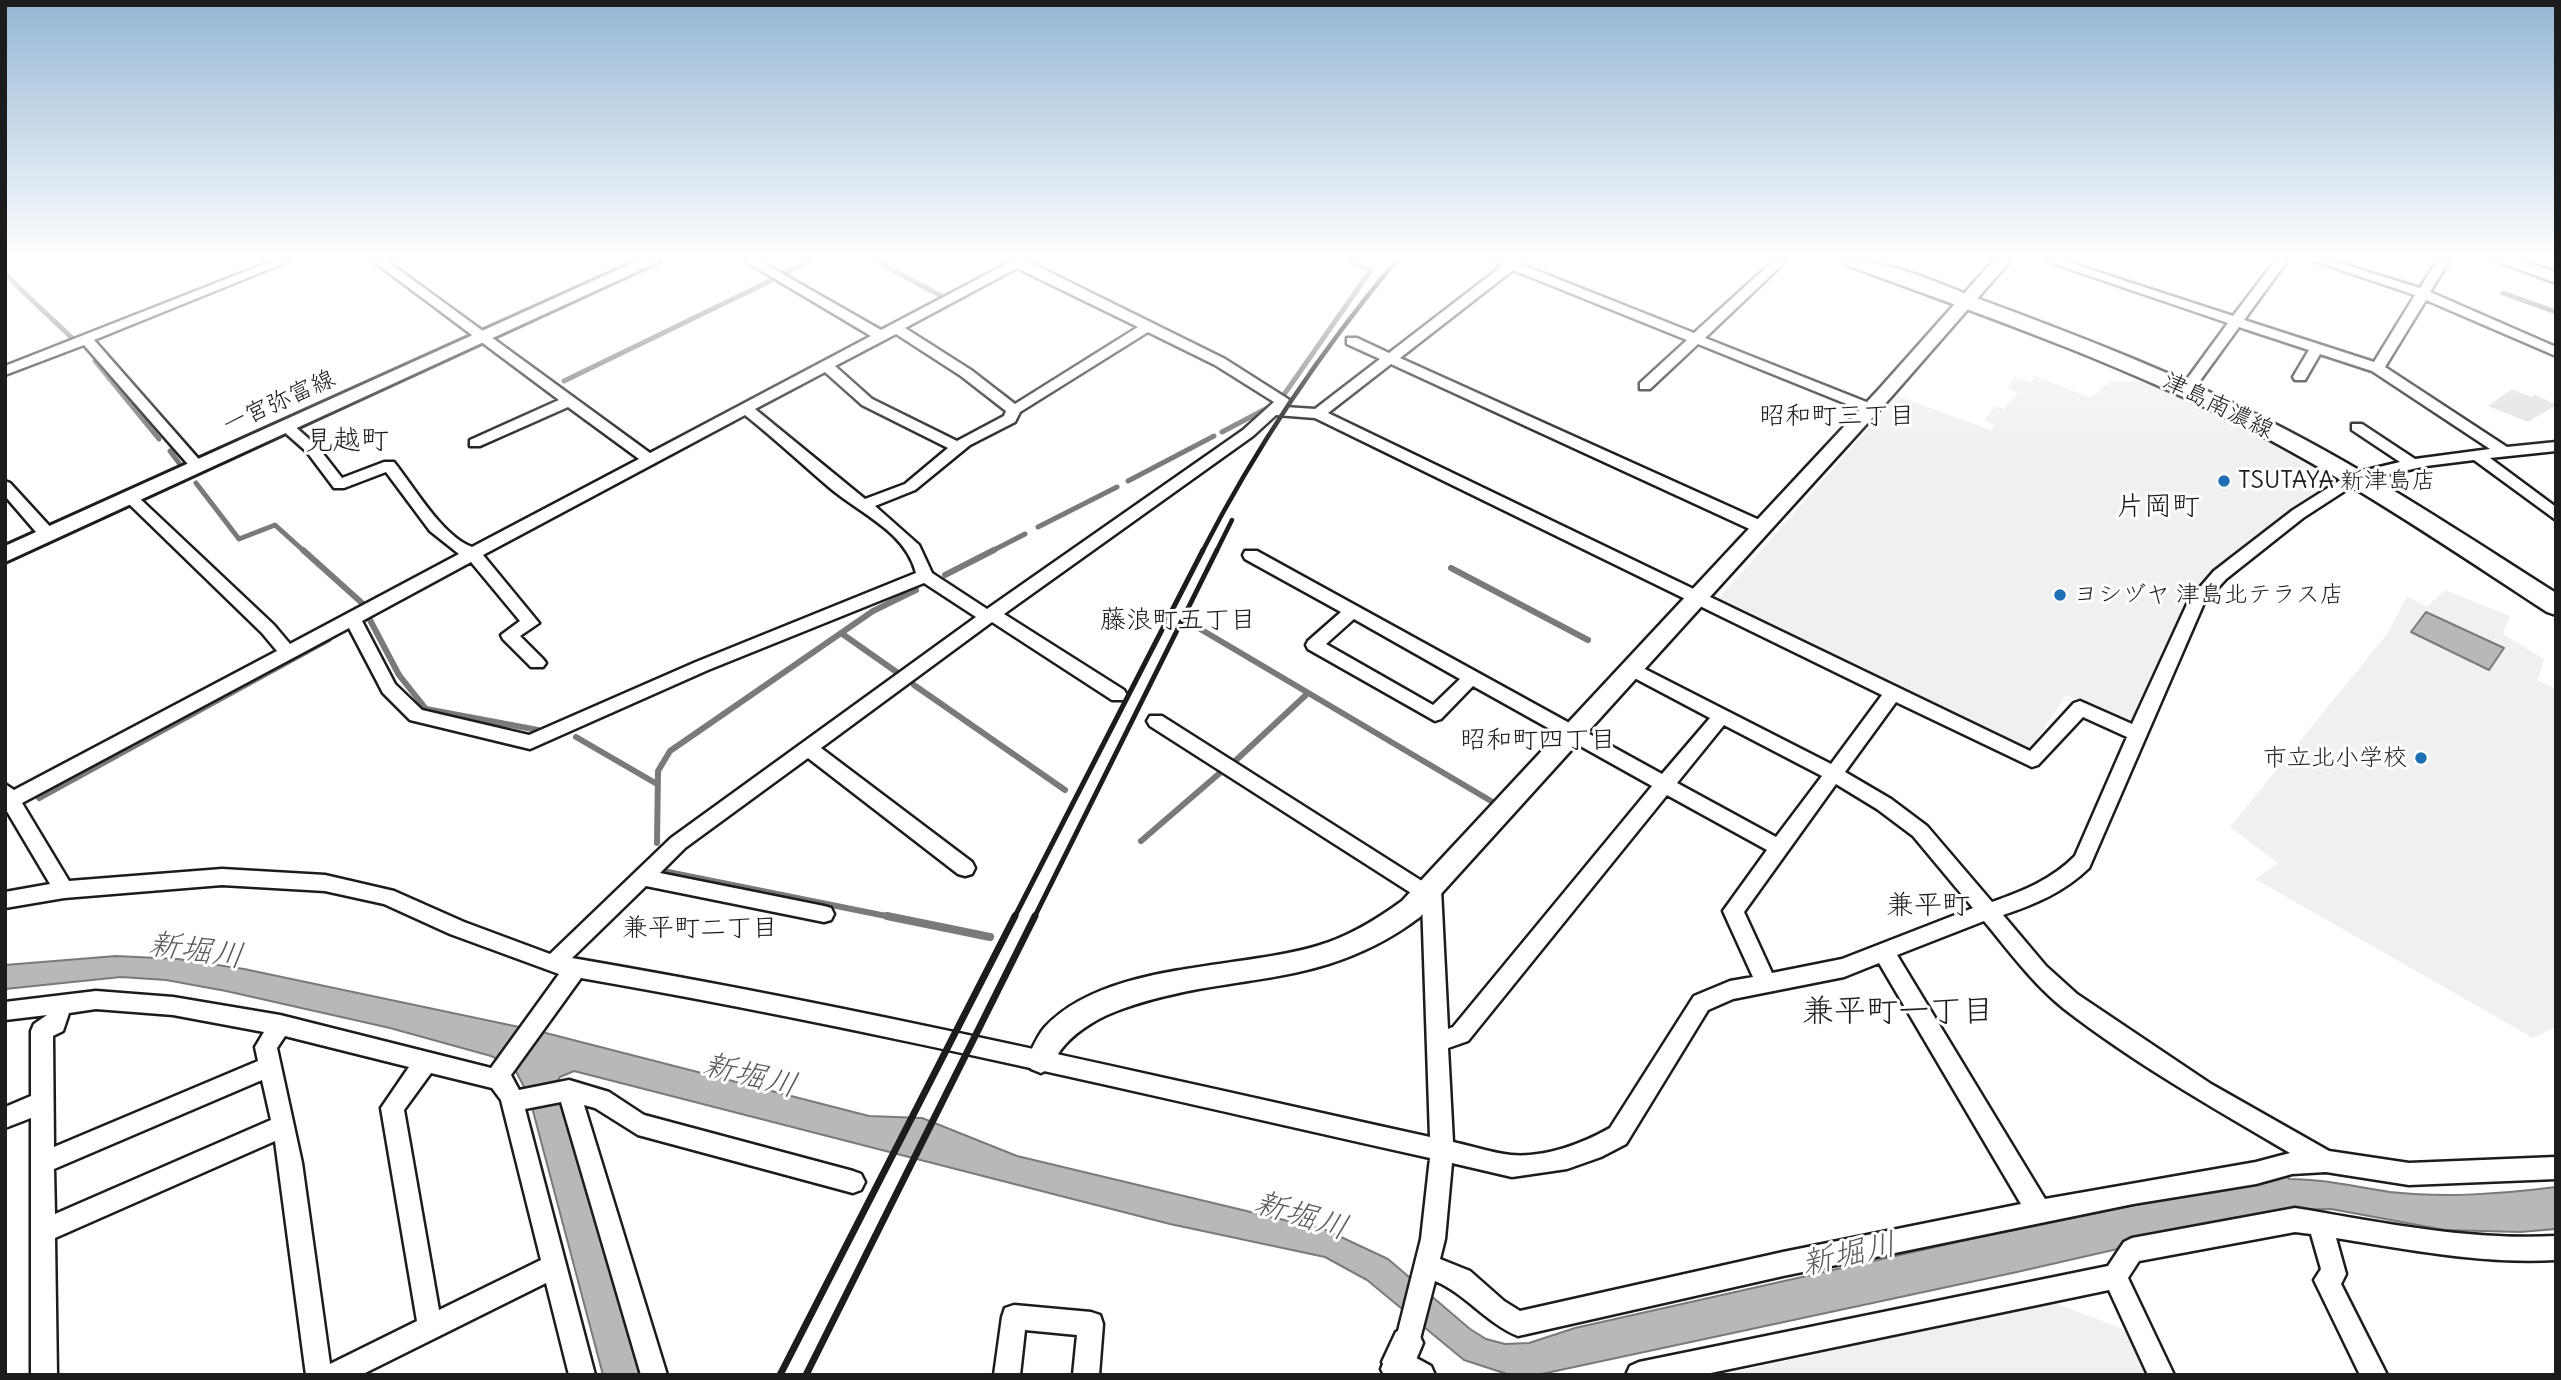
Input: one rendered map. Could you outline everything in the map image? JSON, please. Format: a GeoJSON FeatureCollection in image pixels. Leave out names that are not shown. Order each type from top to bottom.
{"type":"FeatureCollection","features":[{"type":"Feature","properties":{"kind":"main road","name":"一宮弥富線"},"geometry":{"type":"LineString","coordinates":[[5,555],[511,325]]}},
{"type":"Feature","properties":{"kind":"main road","name":"津島南濃線"},"geometry":{"type":"LineString","coordinates":[[2028,325],[2123,361],[2186,390],[2355,477],[2556,606]]}},
{"type":"Feature","properties":{"kind":"street"},"geometry":{"type":"LineString","coordinates":[[5,371],[120,325]]}},
{"type":"Feature","properties":{"kind":"street"},"geometry":{"type":"LineString","coordinates":[[467,325],[572,400],[650,460]]}},
{"type":"Feature","properties":{"kind":"street"},"geometry":{"type":"LineString","coordinates":[[863,325],[881,336]]}},
{"type":"Feature","properties":{"kind":"street"},"geometry":{"type":"LineString","coordinates":[[64,890],[25,828],[9,796],[288,653],[901,325]]}},
{"type":"Feature","properties":{"kind":"street"},"geometry":{"type":"LineString","coordinates":[[553,964],[678,843],[1276,411],[1283,402],[1220,362],[1141,325]]}},
{"type":"Feature","properties":{"kind":"street"},"geometry":{"type":"LineString","coordinates":[[1318,414],[1432,325]]}},
{"type":"Feature","properties":{"kind":"street"},"geometry":{"type":"LineString","coordinates":[[1665,325],[1869,408]]}},
{"type":"Feature","properties":{"kind":"street"},"geometry":{"type":"LineString","coordinates":[[1645,386],[1712,325]]}},
{"type":"Feature","properties":{"kind":"street"},"geometry":{"type":"LineString","coordinates":[[1041,1060],[1056,1034],[1091,1008],[1126,994],[1300,962],[1342,950],[1387,928],[1429,892],[1944,325]]}},
{"type":"Feature","properties":{"kind":"street"},"geometry":{"type":"LineString","coordinates":[[2186,390],[2234,325]]}},
{"type":"Feature","properties":{"kind":"street"},"geometry":{"type":"LineString","coordinates":[[2247,325],[2377,368],[2502,451]]}},
{"type":"Feature","properties":{"kind":"street"},"geometry":{"type":"LineString","coordinates":[[2377,368],[2404,325]]}},
{"type":"Feature","properties":{"kind":"street"},"geometry":{"type":"LineString","coordinates":[[2495,325],[2556,352]]}},
{"type":"Feature","properties":{"kind":"street"},"geometry":{"type":"LineString","coordinates":[[896,328],[966,373],[1014,410]]}},
{"type":"Feature","properties":{"kind":"street"},"geometry":{"type":"LineString","coordinates":[[864,505],[910,487],[959,448],[1010,419],[1014,410],[1146,328]]}},
{"type":"Feature","properties":{"kind":"street"},"geometry":{"type":"LineString","coordinates":[[86,339],[198,467]]}},
{"type":"Feature","properties":{"kind":"street"},"geometry":{"type":"LineString","coordinates":[[1352,341],[1760,527]]}},
{"type":"Feature","properties":{"kind":"street"},"geometry":{"type":"LineString","coordinates":[[2300,377],[2317,348]]}},
{"type":"Feature","properties":{"kind":"street"},"geometry":{"type":"LineString","coordinates":[[827,366],[867,402],[959,448]]}},
{"type":"Feature","properties":{"kind":"street"},"geometry":{"type":"LineString","coordinates":[[475,443],[572,400]]}},
{"type":"Feature","properties":{"kind":"street"},"geometry":{"type":"LineString","coordinates":[[746,409],[785,438],[839,488],[893,524],[924,566],[925,576]]}},
{"type":"Feature","properties":{"kind":"street"},"geometry":{"type":"LineString","coordinates":[[1276,411],[1318,414],[2032,760],[2080,708],[2137,734]]}},
{"type":"Feature","properties":{"kind":"street"},"geometry":{"type":"LineString","coordinates":[[286,427],[312,449],[339,485],[389,465],[436,527],[458,548],[473,554],[531,623],[509,635],[537,663]]}},
{"type":"Feature","properties":{"kind":"street"},"geometry":{"type":"LineString","coordinates":[[2357,427],[2413,464]]}},
{"type":"Feature","properties":{"kind":"street"},"geometry":{"type":"LineString","coordinates":[[5,900],[64,890],[222,877],[325,883],[387,897],[457,928],[553,964],[682,986],[1041,1060],[1513,1166],[1551,1163],[1596,1150],[1618,1136],[1702,1003],[1730,990],[1844,968],[1883,951],[2032,897],[2067,877],[2082,862],[2197,600],[2252,550],[2355,477],[2475,454],[2556,446]]}},
{"type":"Feature","properties":{"kind":"street"},"geometry":{"type":"LineString","coordinates":[[2475,454],[2556,515]]}},
{"type":"Feature","properties":{"kind":"street"},"geometry":{"type":"LineString","coordinates":[[5,485],[48,535]]}},
{"type":"Feature","properties":{"kind":"street"},"geometry":{"type":"LineString","coordinates":[[131,498],[268,629],[288,653]]}},
{"type":"Feature","properties":{"kind":"street"},"geometry":{"type":"LineString","coordinates":[[1251,555],[1779,848]]}},
{"type":"Feature","properties":{"kind":"street"},"geometry":{"type":"LineString","coordinates":[[925,576],[1118,695]]}},
{"type":"Feature","properties":{"kind":"street"},"geometry":{"type":"LineString","coordinates":[[352,618],[390,688],[416,715],[530,742],[541,740],[702,666],[925,576]]}},
{"type":"Feature","properties":{"kind":"street"},"geometry":{"type":"LineString","coordinates":[[1353,611],[1314,645],[1435,714],[1472,677]]}},
{"type":"Feature","properties":{"kind":"street"},"geometry":{"type":"LineString","coordinates":[[1631,669],[1836,775],[1884,804],[1920,831],[2039,972],[2070,1001],[2203,1091],[2326,1161]]}},
{"type":"Feature","properties":{"kind":"street"},"geometry":{"type":"LineString","coordinates":[[1766,983],[1733,912],[1836,775],[1892,694]]}},
{"type":"Feature","properties":{"kind":"street"},"geometry":{"type":"LineString","coordinates":[[1437,1042],[1460,1034],[1721,716]]}},
{"type":"Feature","properties":{"kind":"street"},"geometry":{"type":"LineString","coordinates":[[1156,721],[1429,892]]}},
{"type":"Feature","properties":{"kind":"street"},"geometry":{"type":"LineString","coordinates":[[808,748],[965,867]]}},
{"type":"Feature","properties":{"kind":"street"},"geometry":{"type":"LineString","coordinates":[[642,877],[824,914]]}},
{"type":"Feature","properties":{"kind":"street"},"geometry":{"type":"LineString","coordinates":[[1405,1364],[1433,1239],[1442,1151],[1429,892]]}},
{"type":"Feature","properties":{"kind":"street"},"geometry":{"type":"LineString","coordinates":[[1883,951],[2039,1212]]}},
{"type":"Feature","properties":{"kind":"street"},"geometry":{"type":"LineString","coordinates":[[500,1075],[575,969]]}},
{"type":"Feature","properties":{"kind":"street"},"geometry":{"type":"LineString","coordinates":[[5,1011],[96,1000],[173,1006],[280,1025],[500,1075],[518,1100],[554,1266],[582,1375]]}},
{"type":"Feature","properties":{"kind":"street"},"geometry":{"type":"LineString","coordinates":[[44,1375],[42,1031],[55,1024],[61,1004]]}},
{"type":"Feature","properties":{"kind":"street"},"geometry":{"type":"LineString","coordinates":[[280,1025],[266,1047],[291,1163],[319,1375]]}},
{"type":"Feature","properties":{"kind":"street"},"geometry":{"type":"LineString","coordinates":[[428,1060],[392,1108],[430,1327]]}},
{"type":"Feature","properties":{"kind":"street"},"geometry":{"type":"LineString","coordinates":[[43,1163],[270,1066]]}},
{"type":"Feature","properties":{"kind":"street"},"geometry":{"type":"LineString","coordinates":[[518,1100],[569,1090],[601,1099],[638,1124],[853,1182]]}},
{"type":"Feature","properties":{"kind":"street"},"geometry":{"type":"LineString","coordinates":[[569,1090],[654,1375]]}},
{"type":"Feature","properties":{"kind":"street"},"geometry":{"type":"LineString","coordinates":[[5,1118],[43,1102]]}},
{"type":"Feature","properties":{"kind":"street"},"geometry":{"type":"LineString","coordinates":[[43,1231],[283,1126]]}},
{"type":"Feature","properties":{"kind":"street"},"geometry":{"type":"LineString","coordinates":[[1426,1275],[1461,1280],[1496,1310],[1518,1324],[1783,1264],[2039,1212],[2256,1173],[2292,1163],[2326,1161],[2409,1174],[2556,1168]]}},
{"type":"Feature","properties":{"kind":"street"},"geometry":{"type":"LineString","coordinates":[[1639,1375],[2115,1277],[2132,1250],[2295,1220],[2463,1247],[2522,1250],[2556,1248]]}},
{"type":"Feature","properties":{"kind":"street"},"geometry":{"type":"LineString","coordinates":[[2320,1222],[2334,1274],[2326,1280],[2374,1375]]}},
{"type":"Feature","properties":{"kind":"street"},"geometry":{"type":"LineString","coordinates":[[334,1375],[554,1266]]}},
{"type":"Feature","properties":{"kind":"street"},"geometry":{"type":"LineString","coordinates":[[2115,1277],[2161,1375]]}},
{"type":"Feature","properties":{"kind":"street"},"geometry":{"type":"LineString","coordinates":[[1007,1375],[1014,1317],[1091,1324],[1086,1375]]}},
{"type":"Feature","properties":{"kind":"shaded area"},"geometry":{"type":"Polygon","coordinates":[[[2036,376],[2091,398],[2109,382],[2143,381],[2230,422],[2331,475],[2334,480],[2242,546],[2196,593],[2185,609],[2131,724],[2066,695],[2027,754],[1715,603],[1897,396],[1991,430],[1995,425],[1984,420],[1996,406],[2004,409],[2017,393],[2007,388],[2015,377],[2030,383],[2036,376]]]}},
{"type":"Feature","properties":{"kind":"shaded area"},"geometry":{"type":"Polygon","coordinates":[[[2512,389],[2532,397],[2534,394],[2556,405],[2528,422],[2488,406],[2512,389]]]}},
{"type":"Feature","properties":{"kind":"shaded area","name":"市立北小学校"},"geometry":{"type":"Polygon","coordinates":[[[2445,590],[2510,616],[2503,634],[2544,659],[2538,680],[2556,689],[2556,1027],[2533,1038],[2255,879],[2278,863],[2230,827],[2388,633],[2407,596],[2427,607],[2445,590]]]}},
{"type":"Feature","properties":{"kind":"shaded area"},"geometry":{"type":"Polygon","coordinates":[[[2426,612],[2504,648],[2489,670],[2411,632],[2426,612]]]}},
{"type":"Feature","properties":{"kind":"shaded area"},"geometry":{"type":"Polygon","coordinates":[[[116,956],[178,959],[244,969],[538,1031],[869,1116],[922,1118],[1017,1156],[1326,1230],[1388,1259],[1470,1329],[1486,1339],[1505,1344],[1529,1343],[1575,1328],[1971,1239],[2286,1174],[2289,1179],[2411,1194],[2473,1194],[2556,1187],[2556,1229],[2520,1232],[2445,1230],[2331,1209],[2288,1210],[2017,1272],[1537,1375],[1510,1375],[1464,1360],[1367,1280],[1325,1257],[1170,1224],[574,1071],[560,1077],[555,1084],[559,1088],[647,1375],[603,1375],[529,1096],[513,1066],[491,1056],[390,1028],[166,980],[121,977],[5,989],[5,965],[116,956]]]}},
{"type":"Feature","properties":{"kind":"shaded area"},"geometry":{"type":"Polygon","coordinates":[[[2053,1302],[2130,1332],[2148,1375],[1721,1375],[2053,1302]]]}},
{"type":"Feature","properties":{"kind":"waterway"},"geometry":{"type":"LineString","coordinates":[[59,325],[72,338]]}},
{"type":"Feature","properties":{"kind":"waterway"},"geometry":{"type":"LineString","coordinates":[[564,381],[679,325]]}},
{"type":"Feature","properties":{"kind":"waterway"},"geometry":{"type":"LineString","coordinates":[[1283,396],[1332,325]]}},
{"type":"Feature","properties":{"kind":"waterway"},"geometry":{"type":"LineString","coordinates":[[95,361],[159,439]]}},
{"type":"Feature","properties":{"kind":"waterway"},"geometry":{"type":"LineString","coordinates":[[1222,432],[1273,405]]}},
{"type":"Feature","properties":{"kind":"waterway"},"geometry":{"type":"LineString","coordinates":[[1128,481],[1214,436]]}},
{"type":"Feature","properties":{"kind":"waterway"},"geometry":{"type":"LineString","coordinates":[[170,451],[179,463]]}},
{"type":"Feature","properties":{"kind":"waterway"},"geometry":{"type":"LineString","coordinates":[[196,483],[239,539],[275,525],[305,552]]}},
{"type":"Feature","properties":{"kind":"waterway"},"geometry":{"type":"LineString","coordinates":[[1038,527],[1117,487]]}},
{"type":"Feature","properties":{"kind":"waterway"},"geometry":{"type":"LineString","coordinates":[[990,552],[1025,534]]}},
{"type":"Feature","properties":{"kind":"waterway"},"geometry":{"type":"LineString","coordinates":[[303,550],[362,603]]}},
{"type":"Feature","properties":{"kind":"waterway"},"geometry":{"type":"LineString","coordinates":[[945,575],[994,550]]}},
{"type":"Feature","properties":{"kind":"waterway"},"geometry":{"type":"LineString","coordinates":[[1451,568],[1588,640]]}},
{"type":"Feature","properties":{"kind":"waterway"},"geometry":{"type":"LineString","coordinates":[[841,633],[873,611],[916,590]]}},
{"type":"Feature","properties":{"kind":"waterway"},"geometry":{"type":"LineString","coordinates":[[370,620],[399,675],[426,709],[538,730]]}},
{"type":"Feature","properties":{"kind":"waterway"},"geometry":{"type":"LineString","coordinates":[[1185,620],[1491,801]]}},
{"type":"Feature","properties":{"kind":"waterway"},"geometry":{"type":"LineString","coordinates":[[657,843],[658,771],[670,751],[841,633]]}},
{"type":"Feature","properties":{"kind":"waterway"},"geometry":{"type":"LineString","coordinates":[[841,633],[898,673]]}},
{"type":"Feature","properties":{"kind":"waterway"},"geometry":{"type":"LineString","coordinates":[[39,798],[329,639]]}},
{"type":"Feature","properties":{"kind":"waterway"},"geometry":{"type":"LineString","coordinates":[[914,685],[1065,790]]}},
{"type":"Feature","properties":{"kind":"waterway"},"geometry":{"type":"LineString","coordinates":[[1234,762],[1307,694]]}},
{"type":"Feature","properties":{"kind":"waterway"},"geometry":{"type":"LineString","coordinates":[[576,737],[657,784]]}},
{"type":"Feature","properties":{"kind":"waterway"},"geometry":{"type":"LineString","coordinates":[[1141,841],[1221,772]]}},
{"type":"Feature","properties":{"kind":"waterway"},"geometry":{"type":"LineString","coordinates":[[668,872],[896,918]]}},
{"type":"Feature","properties":{"kind":"waterway"},"geometry":{"type":"LineString","coordinates":[[887,916],[990,937]]}},
{"type":"Feature","properties":{"kind":"railway"},"geometry":{"type":"LineString","coordinates":[[1202,552],[1267,437],[1345,325]]}},
{"type":"Feature","properties":{"kind":"railway"},"geometry":{"type":"LineString","coordinates":[[1217,550],[1232,520]]}},
{"type":"Feature","properties":{"kind":"railway"},"geometry":{"type":"LineString","coordinates":[[1014,918],[1203,550]]}},
{"type":"Feature","properties":{"kind":"railway"},"geometry":{"type":"LineString","coordinates":[[1034,918],[1217,550]]}},
{"type":"Feature","properties":{"kind":"railway"},"geometry":{"type":"LineString","coordinates":[[780,1375],[1015,916]]}},
{"type":"Feature","properties":{"kind":"railway"},"geometry":{"type":"LineString","coordinates":[[806,1375],[1035,916]]}},
{"type":"Feature","properties":{"kind":"place","name":"TSUTAYA 新津島店"},"geometry":{"type":"Point","coordinates":[2224,481]}},
{"type":"Feature","properties":{"kind":"place","name":"ヨシヅヤ 津島北テラス店"},"geometry":{"type":"Point","coordinates":[2060,595]}},
{"type":"Feature","properties":{"kind":"place","name":"市立北小学校"},"geometry":{"type":"Point","coordinates":[2421,758]}},
{"type":"Feature","properties":{"kind":"district","name":"昭和町三丁目"},"geometry":{"type":"Point","coordinates":[1837,417]}},
{"type":"Feature","properties":{"kind":"district","name":"見越町"},"geometry":{"type":"Point","coordinates":[347,441]}},
{"type":"Feature","properties":{"kind":"district","name":"片岡町"},"geometry":{"type":"Point","coordinates":[2158,507]}},
{"type":"Feature","properties":{"kind":"district","name":"藤浪町五丁目"},"geometry":{"type":"Point","coordinates":[1178,621]}},
{"type":"Feature","properties":{"kind":"district","name":"昭和町四丁目"},"geometry":{"type":"Point","coordinates":[1538,741]}},
{"type":"Feature","properties":{"kind":"district","name":"兼平町"},"geometry":{"type":"Point","coordinates":[1928,906]}},
{"type":"Feature","properties":{"kind":"district","name":"兼平町二丁目"},"geometry":{"type":"Point","coordinates":[700,929]}},
{"type":"Feature","properties":{"kind":"district","name":"兼平町一丁目"},"geometry":{"type":"Point","coordinates":[1898,1012]}},
{"type":"Feature","properties":{"kind":"water label","name":"新堀川"},"geometry":{"type":"Point","coordinates":[196,951]}},
{"type":"Feature","properties":{"kind":"water label","name":"新堀川"},"geometry":{"type":"Point","coordinates":[750,1076]}},
{"type":"Feature","properties":{"kind":"water label","name":"新堀川"},"geometry":{"type":"Point","coordinates":[1301,1216]}},
{"type":"Feature","properties":{"kind":"water label","name":"新堀川"},"geometry":{"type":"Point","coordinates":[1849,1255]}}]}
